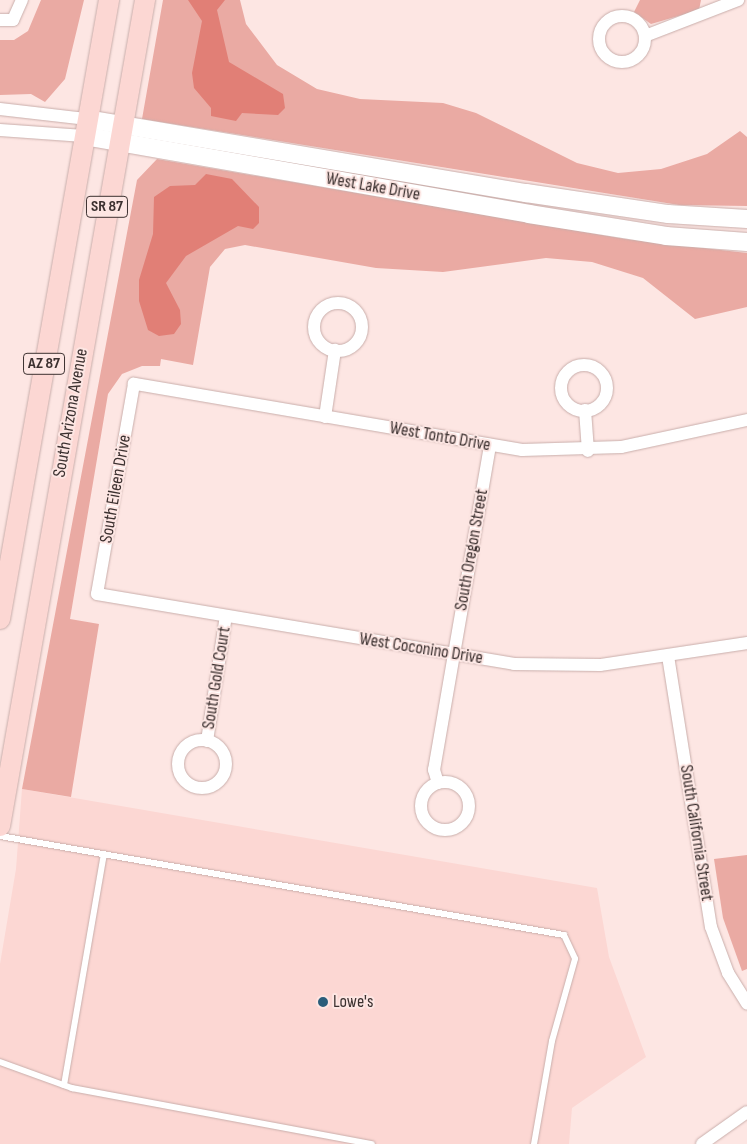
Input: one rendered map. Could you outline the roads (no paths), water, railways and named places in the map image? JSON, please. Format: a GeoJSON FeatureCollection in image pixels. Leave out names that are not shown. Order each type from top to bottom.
{"type":"FeatureCollection","features":[{"type":"Feature","properties":{"kind":"main road","name":"South Arizona Avenue"},"geometry":{"type":"LineString","coordinates":[[0,619],[109,0]]}},
{"type":"Feature","properties":{"kind":"main road","name":"South Arizona Avenue"},"geometry":{"type":"LineString","coordinates":[[0,826],[120,133],[145,0]]}},
{"type":"Feature","properties":{"kind":"street"},"geometry":{"type":"LineString","coordinates":[[7,20],[22,0]]}},
{"type":"Feature","properties":{"kind":"street"},"geometry":{"type":"LineString","coordinates":[[645,36],[722,3],[738,0]]}},
{"type":"Feature","properties":{"kind":"street","name":"West Lake Drive"},"geometry":{"type":"LineString","coordinates":[[0,109],[86,128],[668,214],[747,219]]}},
{"type":"Feature","properties":{"kind":"street","name":"West Lake Drive"},"geometry":{"type":"LineString","coordinates":[[0,130],[86,128]]}},
{"type":"Feature","properties":{"kind":"street","name":"West Lake Drive"},"geometry":{"type":"LineString","coordinates":[[120,133],[529,214],[666,236],[747,242]]}},
{"type":"Feature","properties":{"kind":"street"},"geometry":{"type":"LineString","coordinates":[[325,417],[335,350]]}},
{"type":"Feature","properties":{"kind":"street","name":"West Tonto Drive"},"geometry":{"type":"LineString","coordinates":[[134,384],[490,446],[588,451],[747,420]]}},
{"type":"Feature","properties":{"kind":"street","name":"South Eileen Drive"},"geometry":{"type":"LineString","coordinates":[[97,594],[134,384]]}},
{"type":"Feature","properties":{"kind":"street"},"geometry":{"type":"LineString","coordinates":[[585,410],[588,451]]}},
{"type":"Feature","properties":{"kind":"street","name":"South Oregon Street"},"geometry":{"type":"LineString","coordinates":[[438,783],[434,770],[490,446]]}},
{"type":"Feature","properties":{"kind":"street","name":"West Coconino Drive"},"geometry":{"type":"LineString","coordinates":[[97,594],[454,655],[557,666],[668,656],[747,643]]}},
{"type":"Feature","properties":{"kind":"street","name":"South Gold Court"},"geometry":{"type":"LineString","coordinates":[[207,741],[226,616]]}},
{"type":"Feature","properties":{"kind":"street","name":"South California Street"},"geometry":{"type":"LineString","coordinates":[[668,656],[711,927],[728,973],[747,1003]]}},
{"type":"Feature","properties":{"kind":"street"},"geometry":{"type":"LineString","coordinates":[[702,1144],[747,1112]]}},
{"type":"Feature","properties":{"kind":"lane"},"geometry":{"type":"LineString","coordinates":[[0,836],[564,935],[575,959],[552,1041],[534,1144]]}},
{"type":"Feature","properties":{"kind":"lane"},"geometry":{"type":"LineString","coordinates":[[64,1085],[104,854]]}},
{"type":"Feature","properties":{"kind":"lane"},"geometry":{"type":"LineString","coordinates":[[0,1062],[64,1085],[372,1144]]}},
{"type":"Feature","properties":{"kind":"place","name":"Lowe's"},"geometry":{"type":"Point","coordinates":[323,1002]}}]}
